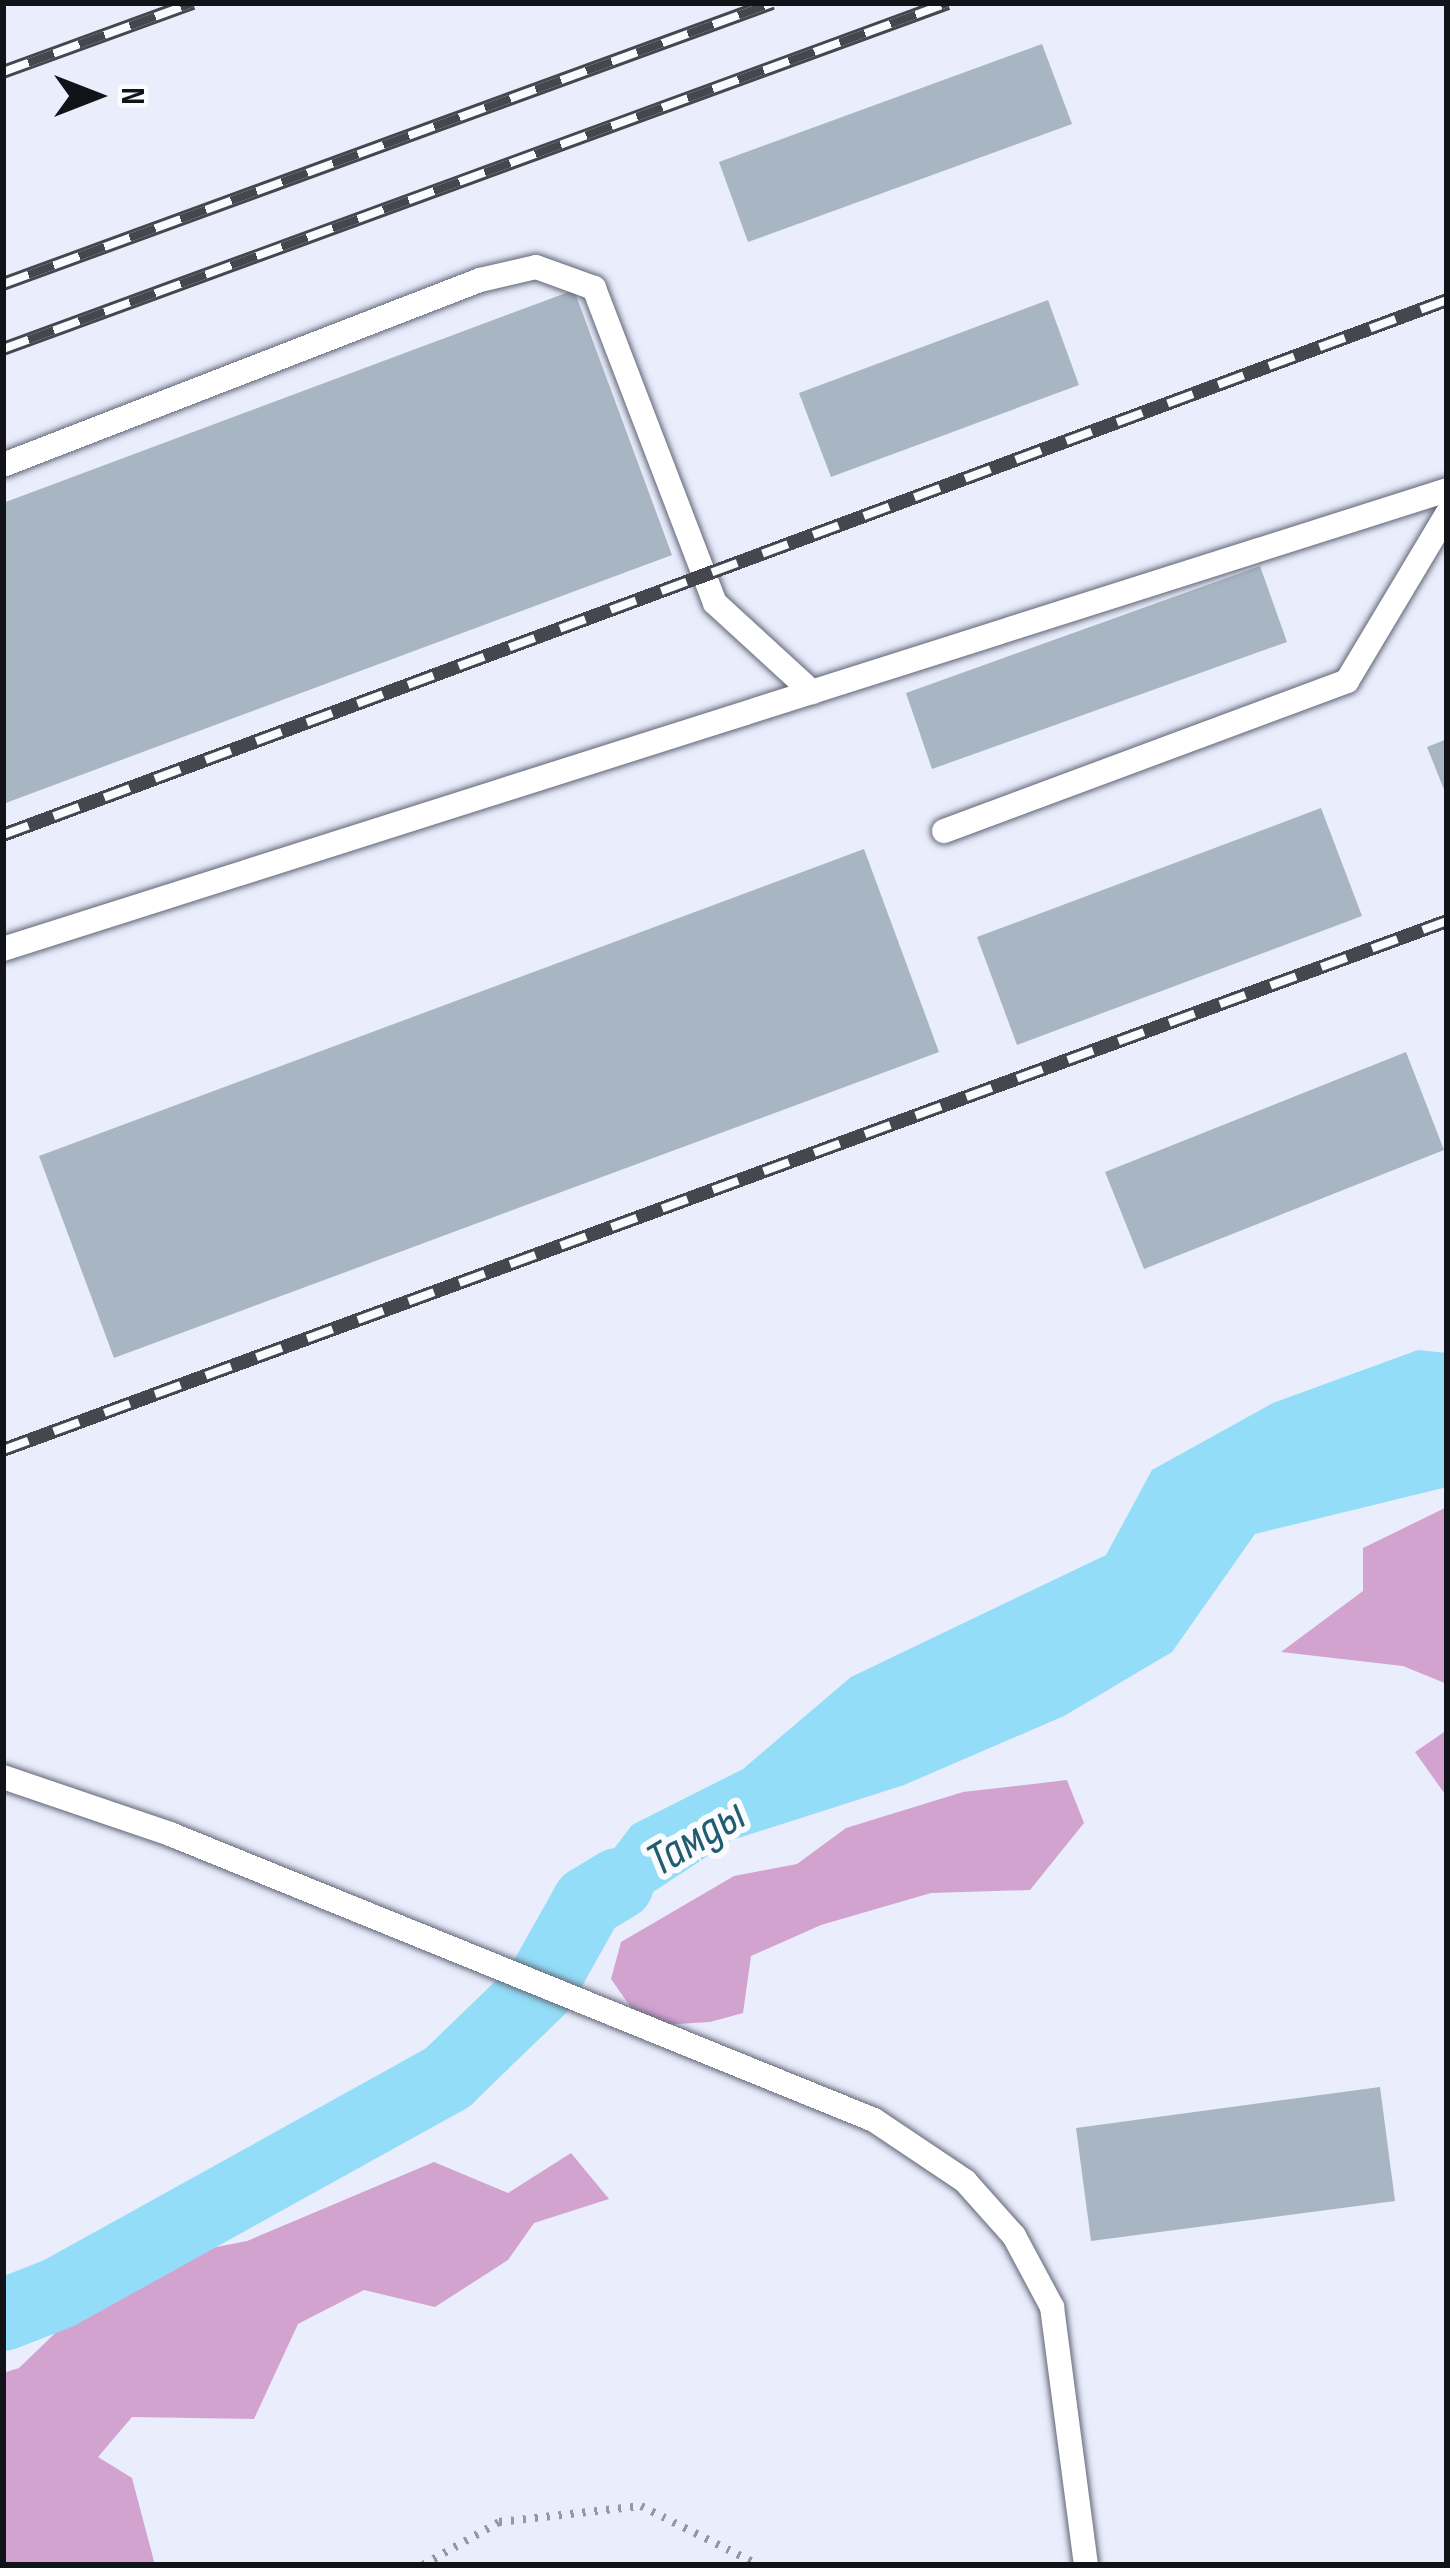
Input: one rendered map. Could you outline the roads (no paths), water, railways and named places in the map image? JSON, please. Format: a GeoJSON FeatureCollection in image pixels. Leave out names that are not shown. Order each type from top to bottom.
{"type":"FeatureCollection","features":[{"type":"Feature","properties":{"kind":"lane"},"geometry":{"type":"LineString","coordinates":[[3,465],[481,280],[536,267],[594,288],[715,604],[812,692]]}},
{"type":"Feature","properties":{"kind":"lane"},"geometry":{"type":"LineString","coordinates":[[3,949],[1447,490]]}},
{"type":"Feature","properties":{"kind":"lane"},"geometry":{"type":"LineString","coordinates":[[944,831],[1347,681],[1447,514]]}},
{"type":"Feature","properties":{"kind":"lane"},"geometry":{"type":"LineString","coordinates":[[3,1777],[170,1834],[874,2120],[964,2181],[1014,2236],[1052,2307],[1087,2565]]}},
{"type":"Feature","properties":{"kind":"water"},"geometry":{"type":"Polygon","coordinates":[[[1418,1350],[1447,1353],[1447,1487],[1255,1534],[1172,1652],[1064,1716],[904,1785],[732,1840],[556,1956],[566,1912],[632,1825],[743,1769],[851,1677],[1106,1555],[1152,1470],[1273,1403],[1418,1350]]]}},
{"type":"Feature","properties":{"kind":"waterway","name":"Тамды"},"geometry":{"type":"LineString","coordinates":[[3,2315],[59,2293],[448,2077],[539,1989],[588,1902],[618,1884]]}},
{"type":"Feature","properties":{"kind":"railway"},"geometry":{"type":"LineString","coordinates":[[3,72],[193,3]]}},
{"type":"Feature","properties":{"kind":"railway"},"geometry":{"type":"LineString","coordinates":[[3,284],[772,3]]}},
{"type":"Feature","properties":{"kind":"railway"},"geometry":{"type":"LineString","coordinates":[[3,349],[948,3]]}},
{"type":"Feature","properties":{"kind":"railway"},"geometry":{"type":"LineString","coordinates":[[3,835],[1447,300]]}},
{"type":"Feature","properties":{"kind":"railway"},"geometry":{"type":"LineString","coordinates":[[3,1450],[1447,921]]}}]}
